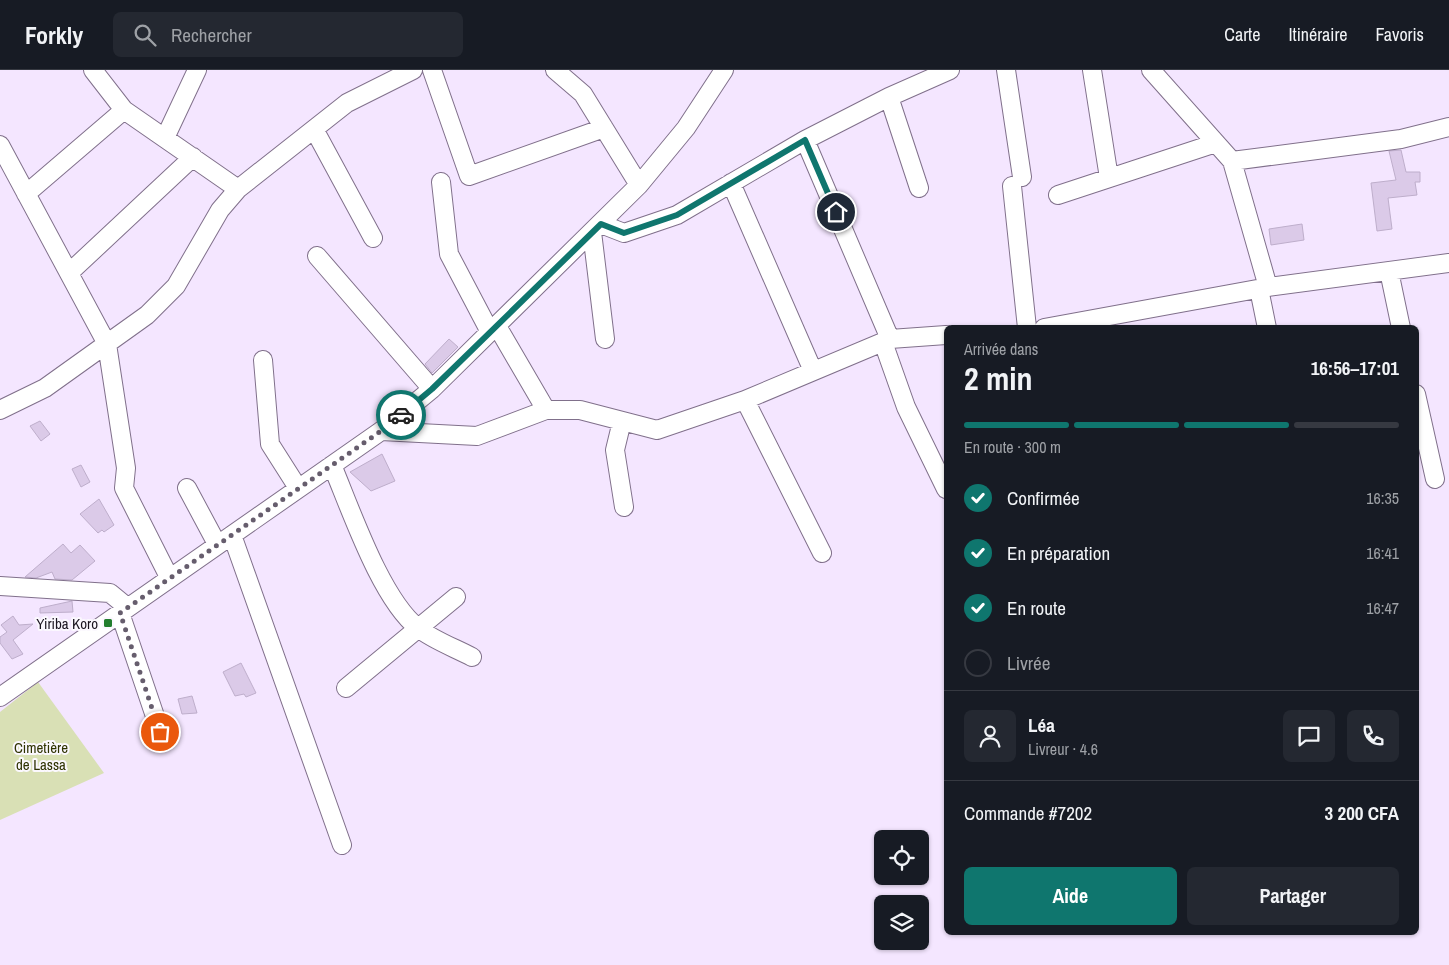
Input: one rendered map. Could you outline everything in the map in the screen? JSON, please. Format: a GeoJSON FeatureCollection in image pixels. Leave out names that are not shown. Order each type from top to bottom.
{"type":"FeatureCollection","features":[{"type":"Feature","properties":{"kind":"street"},"geometry":{"type":"LineString","coordinates":[[93,70],[124,110],[238,189]]}},
{"type":"Feature","properties":{"kind":"street"},"geometry":{"type":"LineString","coordinates":[[165,138],[197,70]]}},
{"type":"Feature","properties":{"kind":"street"},"geometry":{"type":"LineString","coordinates":[[0,410],[45,388],[147,315],[176,286],[220,210],[238,189],[347,103],[413,70]]}},
{"type":"Feature","properties":{"kind":"street"},"geometry":{"type":"LineString","coordinates":[[432,70],[469,176],[604,128]]}},
{"type":"Feature","properties":{"kind":"street"},"geometry":{"type":"LineString","coordinates":[[554,70],[582,94],[639,185]]}},
{"type":"Feature","properties":{"kind":"street"},"geometry":{"type":"LineString","coordinates":[[0,697],[169,577],[381,431],[432,389],[639,185],[686,128],[724,70]]}},
{"type":"Feature","properties":{"kind":"street"},"geometry":{"type":"LineString","coordinates":[[596,228],[624,233],[677,215],[805,140],[889,97],[950,70]]}},
{"type":"Feature","properties":{"kind":"street"},"geometry":{"type":"LineString","coordinates":[[1006,70],[1017,181],[1027,325]]}},
{"type":"Feature","properties":{"kind":"street"},"geometry":{"type":"LineString","coordinates":[[1092,70],[1109,178]]}},
{"type":"Feature","properties":{"kind":"street"},"geometry":{"type":"LineString","coordinates":[[1151,70],[1232,161],[1263,288],[1267,325]]}},
{"type":"Feature","properties":{"kind":"street"},"geometry":{"type":"LineString","coordinates":[[889,97],[920,188]]}},
{"type":"Feature","properties":{"kind":"street"},"geometry":{"type":"LineString","coordinates":[[26,194],[124,110]]}},
{"type":"Feature","properties":{"kind":"street"},"geometry":{"type":"LineString","coordinates":[[1232,161],[1401,139],[1449,127]]}},
{"type":"Feature","properties":{"kind":"street"},"geometry":{"type":"LineString","coordinates":[[314,129],[373,238]]}},
{"type":"Feature","properties":{"kind":"street"},"geometry":{"type":"LineString","coordinates":[[805,140],[887,340],[906,407],[944,484]]}},
{"type":"Feature","properties":{"kind":"street"},"geometry":{"type":"LineString","coordinates":[[1058,195],[1216,143]]}},
{"type":"Feature","properties":{"kind":"street"},"geometry":{"type":"LineString","coordinates":[[0,145],[107,344],[126,468],[124,488],[169,577]]}},
{"type":"Feature","properties":{"kind":"street"},"geometry":{"type":"LineString","coordinates":[[69,274],[193,157]]}},
{"type":"Feature","properties":{"kind":"street"},"geometry":{"type":"LineString","coordinates":[[441,182],[449,254],[493,329],[546,410]]}},
{"type":"Feature","properties":{"kind":"street"},"geometry":{"type":"LineString","coordinates":[[730,183],[812,371]]}},
{"type":"Feature","properties":{"kind":"street"},"geometry":{"type":"LineString","coordinates":[[596,228],[605,339]]}},
{"type":"Feature","properties":{"kind":"street"},"geometry":{"type":"LineString","coordinates":[[317,256],[432,389]]}},
{"type":"Feature","properties":{"kind":"street"},"geometry":{"type":"LineString","coordinates":[[1060,325],[1263,288],[1449,263]]}},
{"type":"Feature","properties":{"kind":"street"},"geometry":{"type":"LineString","coordinates":[[1389,271],[1400,325]]}},
{"type":"Feature","properties":{"kind":"street"},"geometry":{"type":"LineString","coordinates":[[381,431],[478,436],[546,410],[580,410],[657,430],[745,400],[887,340],[944,335]]}},
{"type":"Feature","properties":{"kind":"street"},"geometry":{"type":"LineString","coordinates":[[263,360],[270,444],[298,488]]}},
{"type":"Feature","properties":{"kind":"street"},"geometry":{"type":"LineString","coordinates":[[745,400],[822,553]]}},
{"type":"Feature","properties":{"kind":"street"},"geometry":{"type":"LineString","coordinates":[[1419,407],[1435,479]]}},
{"type":"Feature","properties":{"kind":"street"},"geometry":{"type":"LineString","coordinates":[[622,421],[615,450],[624,507]]}},
{"type":"Feature","properties":{"kind":"street"},"geometry":{"type":"LineString","coordinates":[[332,465],[386,589],[400,610],[418,628],[472,657]]}},
{"type":"Feature","properties":{"kind":"street"},"geometry":{"type":"LineString","coordinates":[[187,488],[224,539],[342,845]]}},
{"type":"Feature","properties":{"kind":"street"},"geometry":{"type":"LineString","coordinates":[[0,586],[110,593],[124,610],[160,732]]}},
{"type":"Feature","properties":{"kind":"street"},"geometry":{"type":"LineString","coordinates":[[346,688],[456,597]]}},
{"type":"Feature","properties":{"kind":"green space","name":"Cimetière de Lassa"},"geometry":{"type":"Polygon","coordinates":[[[38,682],[104,773],[0,820],[0,712],[38,682]]]}},
{"type":"Feature","properties":{"kind":"building"},"geometry":{"type":"Polygon","coordinates":[[[1401,150],[1406,172],[1420,172],[1420,182],[1415,182],[1417,195],[1388,198],[1392,229],[1377,231],[1371,183],[1396,180],[1389,151],[1401,150]]]}},
{"type":"Feature","properties":{"kind":"building"},"geometry":{"type":"Polygon","coordinates":[[[1302,224],[1304,240],[1271,245],[1269,229],[1302,224]]]}},
{"type":"Feature","properties":{"kind":"building"},"geometry":{"type":"Polygon","coordinates":[[[449,339],[458,347],[432,373],[425,364],[449,339]]]}},
{"type":"Feature","properties":{"kind":"building"},"geometry":{"type":"Polygon","coordinates":[[[40,421],[50,434],[41,441],[30,426],[40,421]]]}},
{"type":"Feature","properties":{"kind":"building"},"geometry":{"type":"Polygon","coordinates":[[[382,454],[395,481],[371,491],[350,472],[382,454]]]}},
{"type":"Feature","properties":{"kind":"building"},"geometry":{"type":"Polygon","coordinates":[[[81,465],[90,482],[81,487],[72,469],[81,465]]]}},
{"type":"Feature","properties":{"kind":"building"},"geometry":{"type":"Polygon","coordinates":[[[99,499],[114,525],[104,532],[102,530],[98,533],[80,514],[99,499]]]}},
{"type":"Feature","properties":{"kind":"building"},"geometry":{"type":"Polygon","coordinates":[[[63,544],[71,553],[80,545],[95,561],[72,580],[55,579],[52,572],[36,578],[25,577],[63,544]]]}},
{"type":"Feature","properties":{"kind":"building"},"geometry":{"type":"Polygon","coordinates":[[[72,601],[73,612],[40,613],[40,608],[72,601]]]}},
{"type":"Feature","properties":{"kind":"building"},"geometry":{"type":"Polygon","coordinates":[[[13,616],[19,625],[33,624],[13,640],[23,654],[12,659],[0,643],[0,637],[7,632],[1,625],[13,616]]]}},
{"type":"Feature","properties":{"kind":"building"},"geometry":{"type":"Polygon","coordinates":[[[241,663],[256,693],[246,697],[244,694],[235,696],[223,672],[241,663]]]}},
{"type":"Feature","properties":{"kind":"building"},"geometry":{"type":"Polygon","coordinates":[[[192,696],[197,713],[182,714],[178,699],[192,696]]]}},
{"type":"Feature","properties":{"kind":"way so far"},"geometry":{"type":"LineString","coordinates":[[160,732],[120,613],[169,577],[381,431],[401,415]]}},
{"type":"Feature","properties":{"kind":"place","name":"Yiriba Koro"},"geometry":{"type":"Point","coordinates":[108,623]}},
{"type":"Feature","properties":{"kind":"route"},"geometry":{"type":"LineString","coordinates":[[401,415],[432,389],[601,224],[624,233],[677,215],[805,140],[836,212]]}}]}
